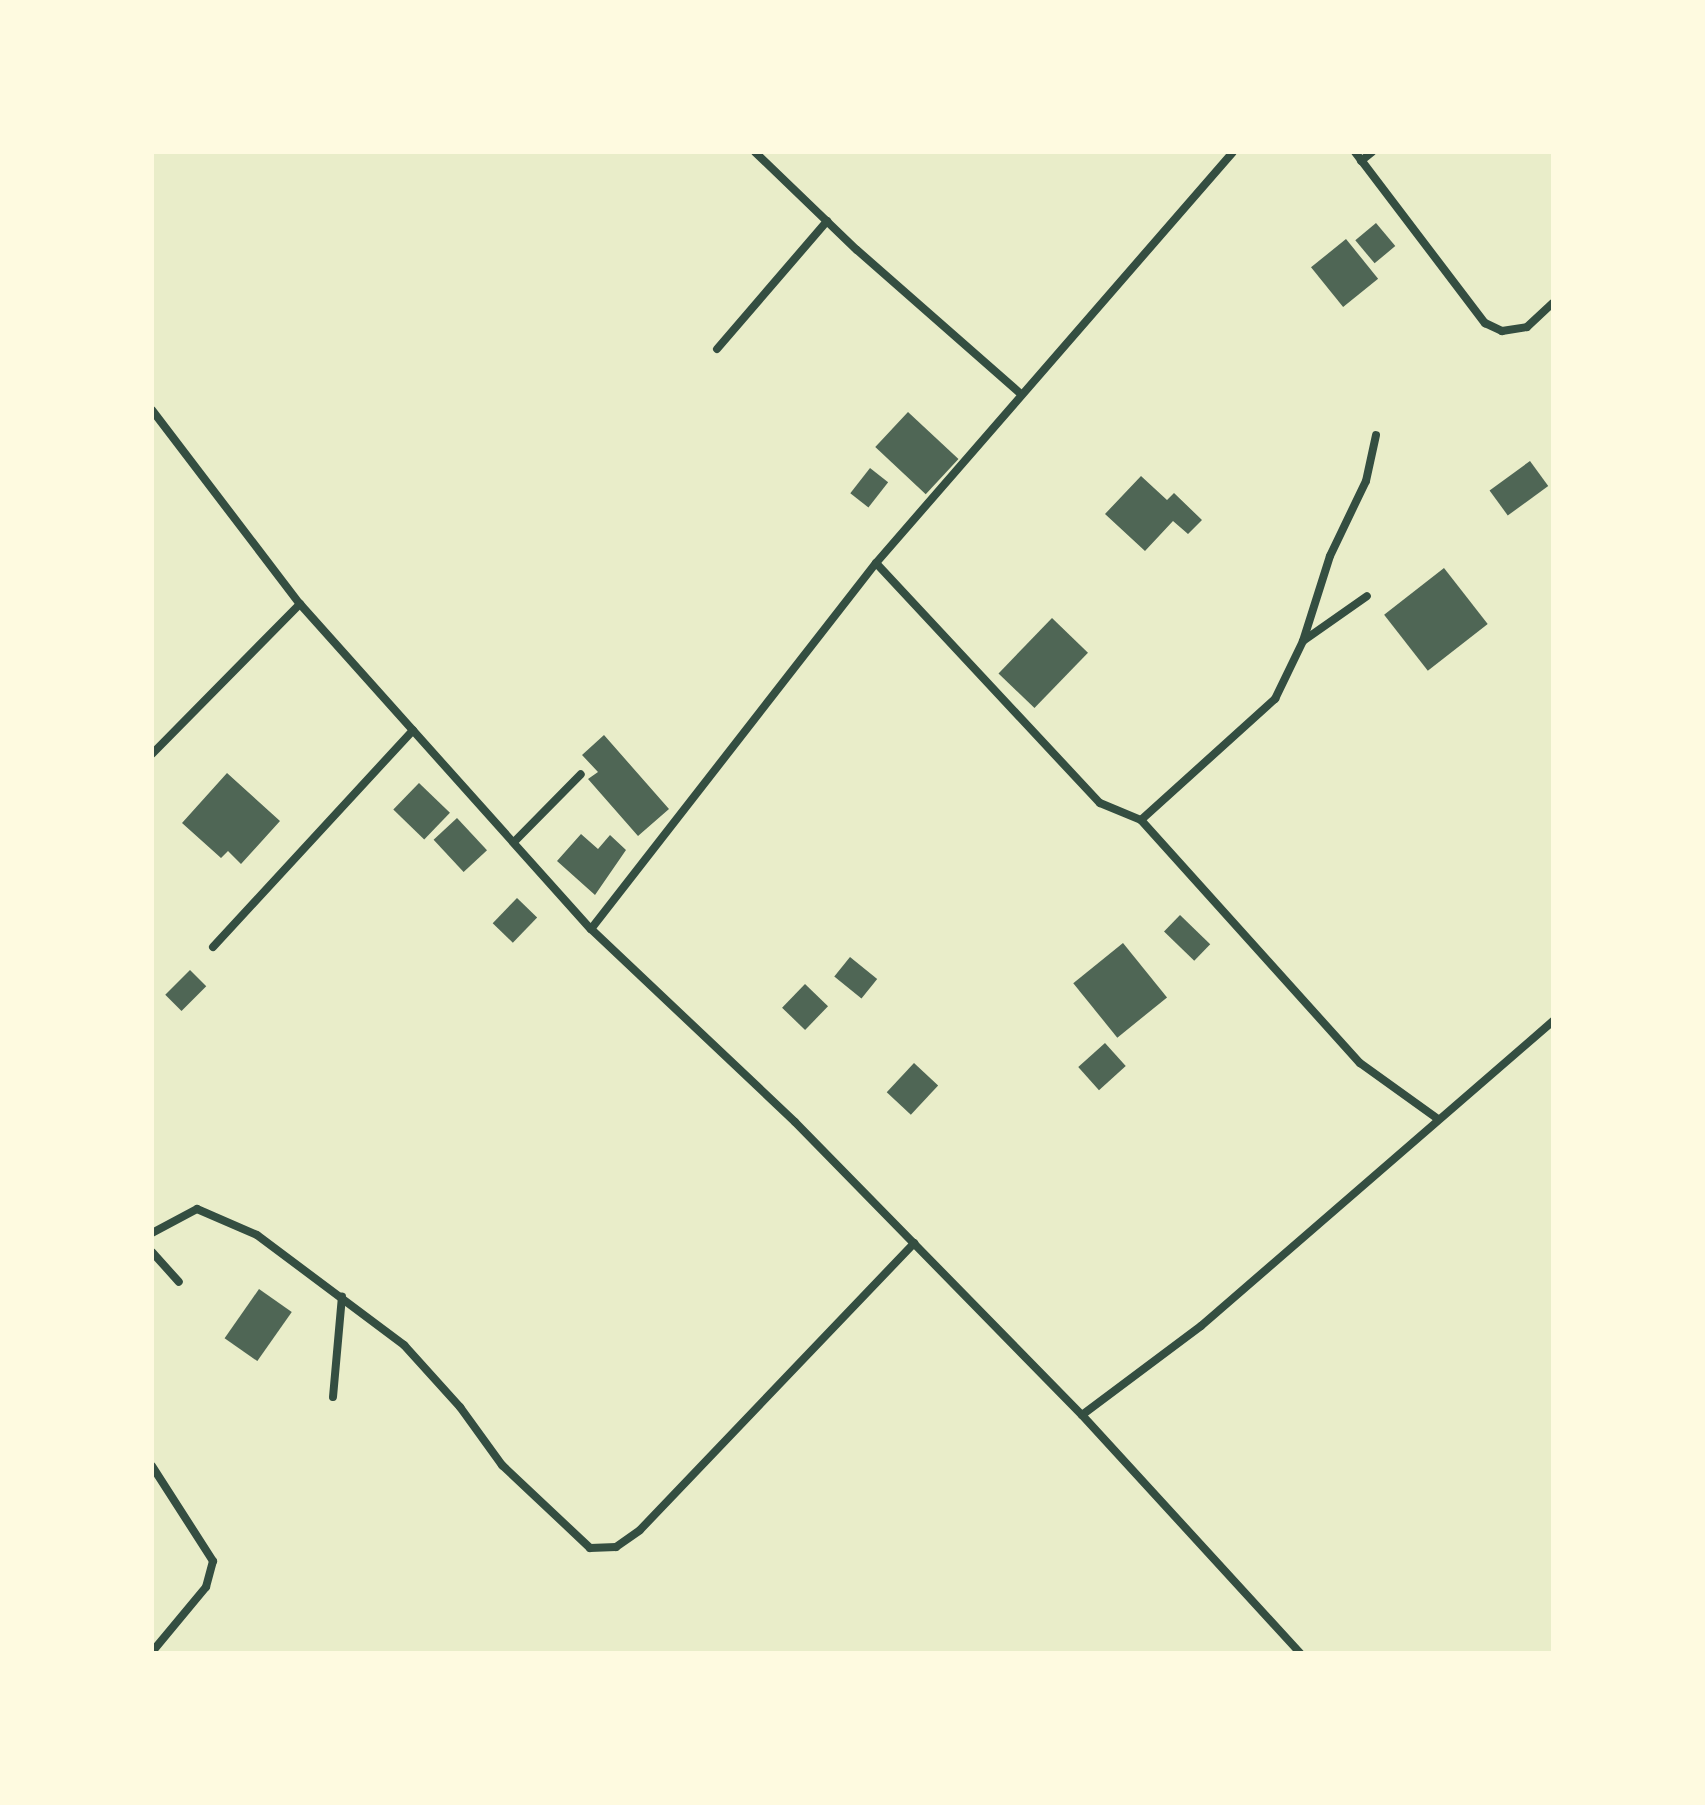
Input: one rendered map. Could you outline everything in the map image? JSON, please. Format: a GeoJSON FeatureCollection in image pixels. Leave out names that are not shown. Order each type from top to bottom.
{"type":"FeatureCollection","features":[{"type":"Feature","properties":{"kind":"street"},"geometry":{"type":"LineString","coordinates":[[755,152],[827,221],[1021,394]]}},
{"type":"Feature","properties":{"kind":"street"},"geometry":{"type":"LineString","coordinates":[[591,929],[876,563],[1233,152]]}},
{"type":"Feature","properties":{"kind":"street"},"geometry":{"type":"LineString","coordinates":[[1355,152],[1485,323],[1502,331],[1527,327],[1553,303]]}},
{"type":"Feature","properties":{"kind":"street"},"geometry":{"type":"LineString","coordinates":[[1361,161],[1372,152]]}},
{"type":"Feature","properties":{"kind":"street"},"geometry":{"type":"LineString","coordinates":[[717,349],[827,221]]}},
{"type":"Feature","properties":{"kind":"street"},"geometry":{"type":"LineString","coordinates":[[152,410],[300,604],[591,929],[914,1243],[1082,1415],[1300,1653]]}},
{"type":"Feature","properties":{"kind":"street"},"geometry":{"type":"LineString","coordinates":[[1141,820],[1275,699],[1303,641],[1330,556],[1366,481],[1376,435]]}},
{"type":"Feature","properties":{"kind":"street"},"geometry":{"type":"LineString","coordinates":[[876,563],[1100,803],[1141,820],[1339,1042],[1395,1092],[1438,1119]]}},
{"type":"Feature","properties":{"kind":"street"},"geometry":{"type":"LineString","coordinates":[[1303,641],[1367,596]]}},
{"type":"Feature","properties":{"kind":"street"},"geometry":{"type":"LineString","coordinates":[[152,754],[300,604]]}},
{"type":"Feature","properties":{"kind":"street"},"geometry":{"type":"LineString","coordinates":[[213,947],[413,730]]}},
{"type":"Feature","properties":{"kind":"street"},"geometry":{"type":"LineString","coordinates":[[514,842],[581,774]]}},
{"type":"Feature","properties":{"kind":"street"},"geometry":{"type":"LineString","coordinates":[[1082,1415],[1201,1326],[1553,1021]]}},
{"type":"Feature","properties":{"kind":"street"},"geometry":{"type":"LineString","coordinates":[[152,1233],[197,1209],[257,1235],[342,1296],[404,1345],[540,1503],[590,1548],[616,1547],[640,1530],[914,1243]]}},
{"type":"Feature","properties":{"kind":"street"},"geometry":{"type":"LineString","coordinates":[[152,1252],[179,1282]]}},
{"type":"Feature","properties":{"kind":"street"},"geometry":{"type":"LineString","coordinates":[[333,1397],[342,1296]]}},
{"type":"Feature","properties":{"kind":"street"},"geometry":{"type":"LineString","coordinates":[[152,1466],[213,1561],[206,1587],[152,1652]]}},
{"type":"Feature","properties":{"kind":"building"},"geometry":{"type":"Polygon","coordinates":[[[1376,223],[1395,246],[1375,263],[1355,240],[1376,223]]]}},
{"type":"Feature","properties":{"kind":"building"},"geometry":{"type":"Polygon","coordinates":[[[1346,239],[1378,279],[1343,307],[1311,267],[1346,239]]]}},
{"type":"Feature","properties":{"kind":"building"},"geometry":{"type":"Polygon","coordinates":[[[908,412],[958,459],[926,494],[875,447],[908,412]]]}},
{"type":"Feature","properties":{"kind":"building"},"geometry":{"type":"Polygon","coordinates":[[[1530,461],[1548,486],[1508,515],[1490,490],[1530,461]]]}},
{"type":"Feature","properties":{"kind":"building"},"geometry":{"type":"Polygon","coordinates":[[[870,468],[888,482],[868,507],[850,493],[870,468]]]}},
{"type":"Feature","properties":{"kind":"building"},"geometry":{"type":"Polygon","coordinates":[[[1141,476],[1167,500],[1174,493],[1202,520],[1188,534],[1173,521],[1145,551],[1105,514],[1141,476]]]}},
{"type":"Feature","properties":{"kind":"building"},"geometry":{"type":"Polygon","coordinates":[[[1444,568],[1488,624],[1428,671],[1384,615],[1444,568]]]}},
{"type":"Feature","properties":{"kind":"building"},"geometry":{"type":"Polygon","coordinates":[[[1052,618],[1088,653],[1034,708],[999,673],[1052,618]]]}},
{"type":"Feature","properties":{"kind":"building"},"geometry":{"type":"Polygon","coordinates":[[[604,735],[669,809],[638,836],[588,779],[598,772],[582,755],[604,735]]]}},
{"type":"Feature","properties":{"kind":"building"},"geometry":{"type":"Polygon","coordinates":[[[227,773],[280,821],[241,864],[228,851],[221,858],[182,823],[227,773]]]}},
{"type":"Feature","properties":{"kind":"building"},"geometry":{"type":"Polygon","coordinates":[[[419,783],[450,813],[424,839],[393,810],[419,783]]]}},
{"type":"Feature","properties":{"kind":"building"},"geometry":{"type":"Polygon","coordinates":[[[457,818],[487,850],[464,872],[434,840],[457,818]]]}},
{"type":"Feature","properties":{"kind":"building"},"geometry":{"type":"Polygon","coordinates":[[[581,834],[598,849],[610,835],[626,850],[595,895],[557,861],[581,834]]]}},
{"type":"Feature","properties":{"kind":"building"},"geometry":{"type":"Polygon","coordinates":[[[517,898],[537,917],[513,943],[493,923],[517,898]]]}},
{"type":"Feature","properties":{"kind":"building"},"geometry":{"type":"Polygon","coordinates":[[[1180,915],[1210,944],[1194,961],[1164,932],[1180,915]]]}},
{"type":"Feature","properties":{"kind":"building"},"geometry":{"type":"Polygon","coordinates":[[[1123,943],[1167,997],[1117,1038],[1073,983],[1123,943]]]}},
{"type":"Feature","properties":{"kind":"building"},"geometry":{"type":"Polygon","coordinates":[[[850,957],[877,979],[861,998],[834,976],[850,957]]]}},
{"type":"Feature","properties":{"kind":"building"},"geometry":{"type":"Polygon","coordinates":[[[190,970],[206,986],[182,1011],[165,995],[190,970]]]}},
{"type":"Feature","properties":{"kind":"building"},"geometry":{"type":"Polygon","coordinates":[[[805,984],[828,1006],[805,1030],[782,1008],[805,984]]]}},
{"type":"Feature","properties":{"kind":"building"},"geometry":{"type":"Polygon","coordinates":[[[1105,1043],[1126,1066],[1099,1090],[1078,1067],[1105,1043]]]}},
{"type":"Feature","properties":{"kind":"building"},"geometry":{"type":"Polygon","coordinates":[[[914,1063],[938,1086],[911,1115],[887,1092],[914,1063]]]}},
{"type":"Feature","properties":{"kind":"building"},"geometry":{"type":"Polygon","coordinates":[[[259,1289],[292,1312],[257,1361],[225,1338],[259,1289]]]}}]}
